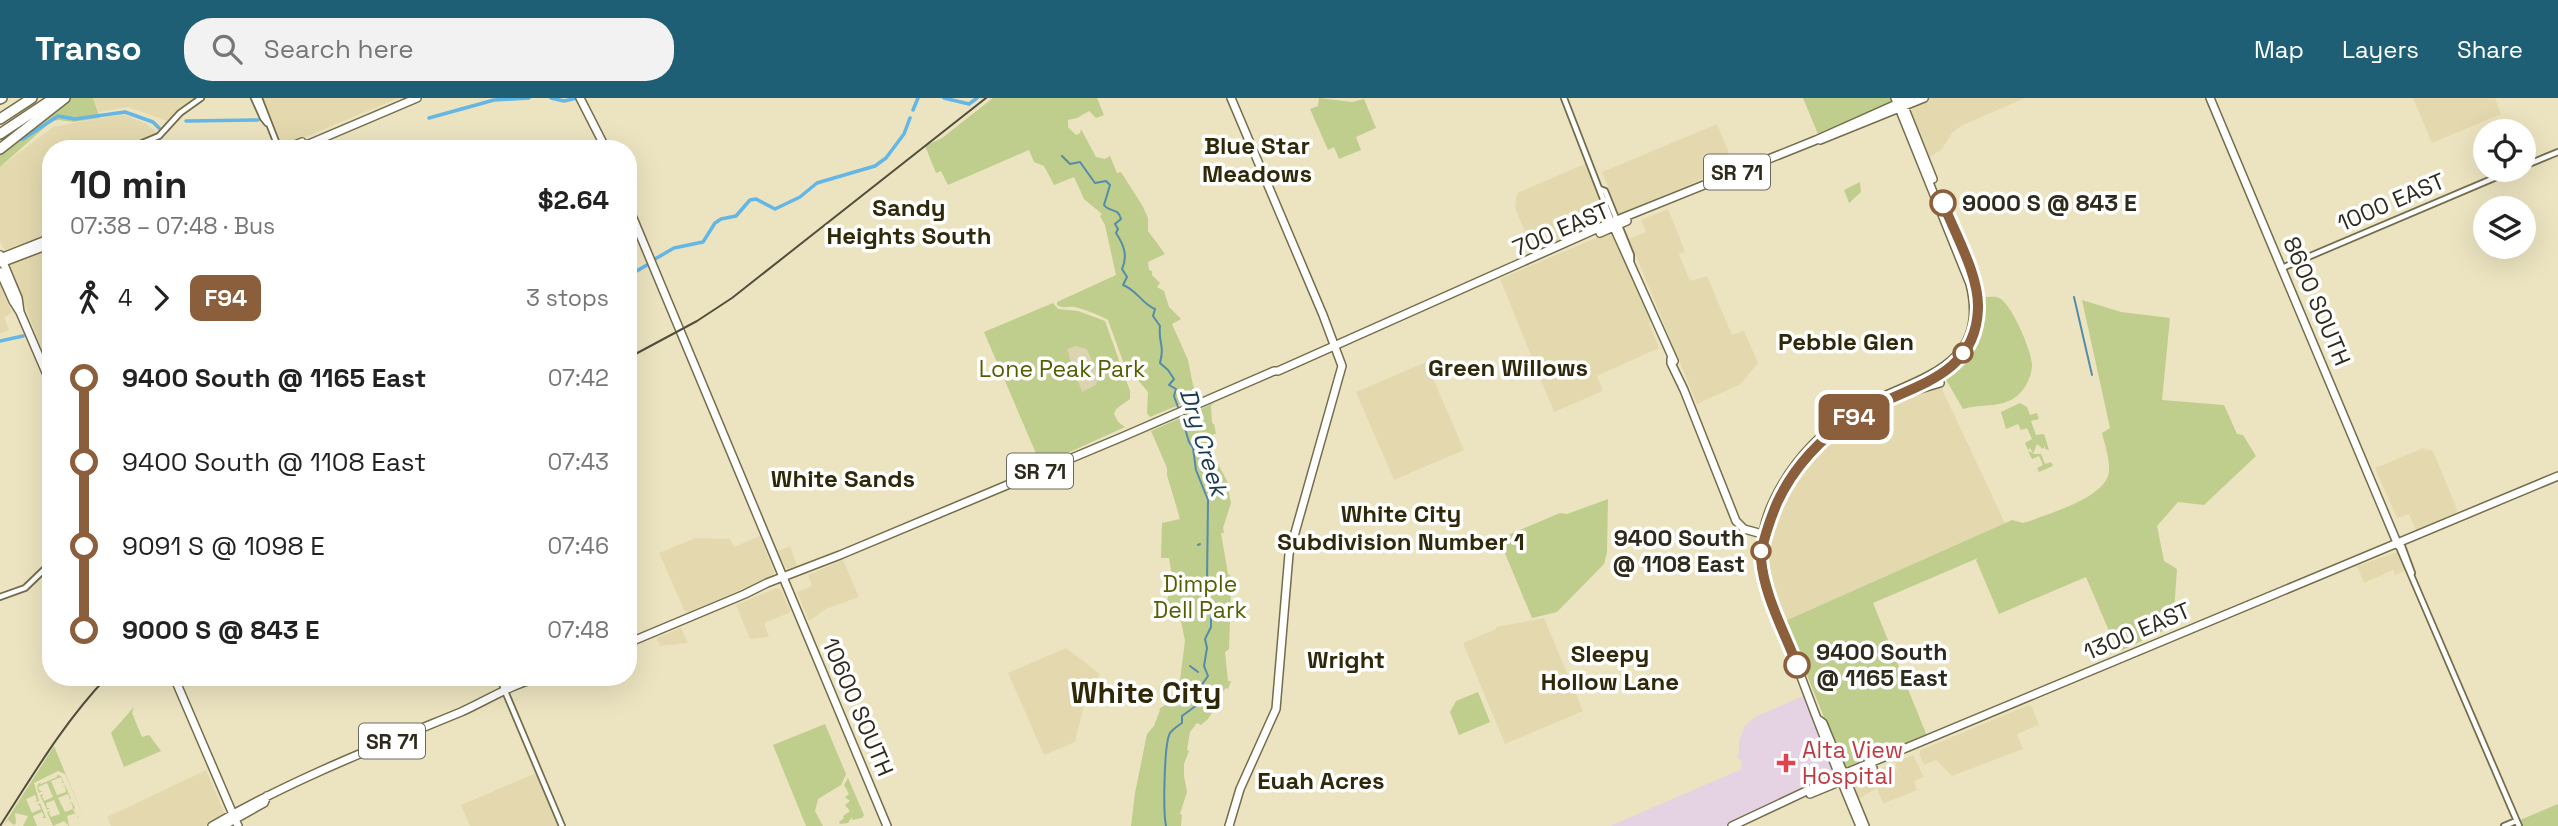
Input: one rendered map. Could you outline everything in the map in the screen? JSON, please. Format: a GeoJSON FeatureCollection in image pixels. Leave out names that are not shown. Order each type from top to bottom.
{"type":"FeatureCollection","features":[{"type":"Feature","properties":{"kind":"highway"},"geometry":{"type":"LineString","coordinates":[[0,119],[32,98]]}},
{"type":"Feature","properties":{"kind":"highway"},"geometry":{"type":"LineString","coordinates":[[0,134],[54,98]]}},
{"type":"Feature","properties":{"kind":"highway"},"geometry":{"type":"LineString","coordinates":[[0,149],[65,98]]}},
{"type":"Feature","properties":{"kind":"main road"},"geometry":{"type":"LineString","coordinates":[[582,98],[600,140]]}},
{"type":"Feature","properties":{"kind":"main road"},"geometry":{"type":"LineString","coordinates":[[1229,826],[1240,789],[1276,709],[1289,554],[1340,375],[1341,361],[1231,98]]}},
{"type":"Feature","properties":{"kind":"main road","name":"700 EAST"},"geometry":{"type":"LineString","coordinates":[[637,639],[745,594],[751,594],[1169,416],[1402,313],[1406,314],[1476,283],[1489,281],[1615,223],[1823,141],[1901,102],[1924,98]]}},
{"type":"Feature","properties":{"kind":"main road","name":"8600 SOUTH"},"geometry":{"type":"LineString","coordinates":[[2210,98],[2400,545]]}},
{"type":"Feature","properties":{"kind":"main road"},"geometry":{"type":"LineString","coordinates":[[308,140],[410,99]]}},
{"type":"Feature","properties":{"kind":"main road"},"geometry":{"type":"LineString","coordinates":[[317,140],[410,99]]}},
{"type":"Feature","properties":{"kind":"main road"},"geometry":{"type":"LineString","coordinates":[[1901,102],[1971,289],[1972,322],[1966,339],[1939,380]]}},
{"type":"Feature","properties":{"kind":"main road"},"geometry":{"type":"LineString","coordinates":[[1898,393],[1939,380],[1970,341],[1977,316],[1977,294],[1972,277],[1901,102]]}},
{"type":"Feature","properties":{"kind":"main road"},"geometry":{"type":"LineString","coordinates":[[1615,223],[1626,257],[1631,262],[1675,375],[1683,387],[1733,510],[1745,524],[1764,532]]}},
{"type":"Feature","properties":{"kind":"main road","name":"10600 SOUTH"},"geometry":{"type":"LineString","coordinates":[[637,228],[887,826]]}},
{"type":"Feature","properties":{"kind":"main road"},"geometry":{"type":"LineString","coordinates":[[20,312],[18,299],[1,259],[42,244]]}},
{"type":"Feature","properties":{"kind":"main road"},"geometry":{"type":"LineString","coordinates":[[0,272],[42,363]]}},
{"type":"Feature","properties":{"kind":"main road"},"geometry":{"type":"LineString","coordinates":[[1862,826],[1765,579],[1762,545],[1764,532],[1783,483],[1814,443],[1851,414],[1937,373],[1957,354]]}},
{"type":"Feature","properties":{"kind":"main road","name":"1300 EAST"},"geometry":{"type":"LineString","coordinates":[[1732,826],[2558,478]]}},
{"type":"Feature","properties":{"kind":"main road"},"geometry":{"type":"LineString","coordinates":[[178,686],[233,820]]}},
{"type":"Feature","properties":{"kind":"main road","name":"SR 71"},"geometry":{"type":"LineString","coordinates":[[223,826],[264,803],[267,796],[308,776],[525,686]]}},
{"type":"Feature","properties":{"kind":"main road","name":"1300 EAST"},"geometry":{"type":"LineString","coordinates":[[1742,826],[1842,778]]}},
{"type":"Feature","properties":{"kind":"main road","name":"SR 71"},"geometry":{"type":"LineString","coordinates":[[212,826],[233,820]]}},
{"type":"Feature","properties":{"kind":"street"},"geometry":{"type":"LineString","coordinates":[[149,140],[159,136],[180,113],[201,98]]}},
{"type":"Feature","properties":{"kind":"street"},"geometry":{"type":"LineString","coordinates":[[257,98],[275,140]]}},
{"type":"Feature","properties":{"kind":"street"},"geometry":{"type":"LineString","coordinates":[[1564,98],[1600,194],[1615,223]]}},
{"type":"Feature","properties":{"kind":"street"},"geometry":{"type":"LineString","coordinates":[[2536,161],[2558,152]]}},
{"type":"Feature","properties":{"kind":"street","name":"1000 EAST"},"geometry":{"type":"LineString","coordinates":[[2283,268],[2486,182]]}},
{"type":"Feature","properties":{"kind":"street","name":"8600 SOUTH"},"geometry":{"type":"LineString","coordinates":[[2400,545],[2517,823]]}},
{"type":"Feature","properties":{"kind":"street"},"geometry":{"type":"LineString","coordinates":[[0,597],[25,588],[42,572]]}},
{"type":"Feature","properties":{"kind":"street"},"geometry":{"type":"LineString","coordinates":[[503,686],[562,826]]}},
{"type":"Feature","properties":{"kind":"street"},"geometry":{"type":"LineString","coordinates":[[2504,826],[2517,823]]}},
{"type":"Feature","properties":{"kind":"shaded area"},"geometry":{"type":"Polygon","coordinates":[[[93,98],[195,98],[167,121],[128,107],[99,112],[93,98]]]}},
{"type":"Feature","properties":{"kind":"shaded area"},"geometry":{"type":"Polygon","coordinates":[[[263,98],[399,98],[298,140],[280,140],[263,98]]]}},
{"type":"Feature","properties":{"kind":"shaded area"},"geometry":{"type":"Polygon","coordinates":[[[1929,98],[2025,98],[1961,126],[1952,133],[1942,149],[1930,157],[1926,155],[1909,110],[1929,98]]]}},
{"type":"Feature","properties":{"kind":"shaded area"},"geometry":{"type":"Polygon","coordinates":[[[2413,98],[2495,98],[2501,114],[2489,119],[2473,119],[2473,126],[2432,143],[2413,98]]]}},
{"type":"Feature","properties":{"kind":"shaded area"},"geometry":{"type":"Polygon","coordinates":[[[123,114],[145,123],[157,133],[141,140],[42,140],[42,236],[4,250],[0,241],[0,167],[53,127],[123,114]]]}},
{"type":"Feature","properties":{"kind":"shaded area"},"geometry":{"type":"Polygon","coordinates":[[[1717,124],[1729,153],[1714,159],[1719,172],[1619,214],[1602,172],[1717,124]]]}},
{"type":"Feature","properties":{"kind":"shaded area"},"geometry":{"type":"Polygon","coordinates":[[[1585,164],[1608,220],[1534,253],[1515,208],[1517,193],[1585,164]]]}},
{"type":"Feature","properties":{"kind":"shaded area"},"geometry":{"type":"Polygon","coordinates":[[[1668,209],[1685,251],[1679,254],[1690,281],[1707,276],[1732,335],[1744,331],[1758,363],[1741,384],[1697,404],[1629,239],[1646,232],[1641,220],[1668,209]]]}},
{"type":"Feature","properties":{"kind":"shaded area"},"geometry":{"type":"Polygon","coordinates":[[[1612,231],[1651,322],[1649,323],[1659,348],[1597,376],[1603,391],[1554,412],[1500,279],[1612,231]]]}},
{"type":"Feature","properties":{"kind":"shaded area"},"geometry":{"type":"Polygon","coordinates":[[[42,250],[42,349],[9,265],[42,250]]]}},
{"type":"Feature","properties":{"kind":"shaded area"},"geometry":{"type":"Polygon","coordinates":[[[0,285],[12,313],[4,317],[9,330],[0,334],[0,285]]]}},
{"type":"Feature","properties":{"kind":"shaded area"},"geometry":{"type":"Polygon","coordinates":[[[1426,362],[1464,450],[1394,480],[1356,392],[1426,362]]]}},
{"type":"Feature","properties":{"kind":"shaded area"},"geometry":{"type":"Polygon","coordinates":[[[1940,385],[2005,523],[1785,621],[1768,568],[1772,522],[1793,480],[1820,447],[1847,424],[1897,398],[1940,385]]]}},
{"type":"Feature","properties":{"kind":"shaded area"},"geometry":{"type":"Polygon","coordinates":[[[2423,448],[2433,451],[2457,509],[2456,513],[2416,530],[2409,514],[2397,518],[2375,468],[2423,448]]]}},
{"type":"Feature","properties":{"kind":"shaded area"},"geometry":{"type":"Polygon","coordinates":[[[760,536],[774,572],[773,576],[688,612],[684,610],[659,553],[695,538],[730,539],[734,547],[760,536]]]}},
{"type":"Feature","properties":{"kind":"shaded area"},"geometry":{"type":"Polygon","coordinates":[[[790,546],[797,566],[789,569],[785,567],[778,551],[790,546]]]}},
{"type":"Feature","properties":{"kind":"shaded area"},"geometry":{"type":"Polygon","coordinates":[[[2397,552],[2406,570],[2395,575],[2393,570],[2364,583],[2357,566],[2397,552]]]}},
{"type":"Feature","properties":{"kind":"shaded area"},"geometry":{"type":"Polygon","coordinates":[[[843,560],[859,597],[826,609],[809,621],[797,592],[812,586],[808,575],[843,560]]]}},
{"type":"Feature","properties":{"kind":"shaded area"},"geometry":{"type":"Polygon","coordinates":[[[776,588],[781,590],[791,612],[764,623],[769,637],[750,639],[736,605],[776,588]]]}},
{"type":"Feature","properties":{"kind":"shaded area"},"geometry":{"type":"Polygon","coordinates":[[[1544,618],[1583,711],[1505,744],[1463,643],[1496,627],[1544,618]]]}},
{"type":"Feature","properties":{"kind":"shaded area"},"geometry":{"type":"Polygon","coordinates":[[[681,628],[688,643],[660,646],[656,638],[681,628]]]}},
{"type":"Feature","properties":{"kind":"shaded area"},"geometry":{"type":"Polygon","coordinates":[[[1066,648],[1100,674],[1083,709],[1075,742],[1044,755],[1008,673],[1066,648]]]}},
{"type":"Feature","properties":{"kind":"shaded area","name":"Alta View Hospital"},"geometry":{"type":"Polygon","coordinates":[[[1803,694],[1833,771],[1832,776],[1728,826],[1610,826],[1742,769],[1741,760],[1736,757],[1745,726],[1755,717],[1803,694]]]}},
{"type":"Feature","properties":{"kind":"shaded area"},"geometry":{"type":"Polygon","coordinates":[[[2028,705],[2032,707],[2039,725],[2017,734],[2023,749],[1952,776],[1936,760],[1924,765],[1919,754],[1921,750],[2028,705]]]}},
{"type":"Feature","properties":{"kind":"shaded area"},"geometry":{"type":"Polygon","coordinates":[[[1913,755],[1924,777],[1914,781],[1917,790],[1883,804],[1877,788],[1859,799],[1853,780],[1870,773],[1876,788],[1879,787],[1873,772],[1894,763],[1900,777],[1895,762],[1913,755]]]}},
{"type":"Feature","properties":{"kind":"shaded area"},"geometry":{"type":"Polygon","coordinates":[[[206,770],[224,812],[222,817],[206,826],[111,826],[107,817],[206,770]]]}},
{"type":"Feature","properties":{"kind":"shaded area"},"geometry":{"type":"Polygon","coordinates":[[[536,773],[558,826],[470,826],[461,805],[536,773]]]}},
{"type":"Feature","properties":{"kind":"green space"},"geometry":{"type":"Polygon","coordinates":[[[70,98],[93,98],[100,118],[73,122],[52,121],[0,167],[0,152],[70,98]]]}},
{"type":"Feature","properties":{"kind":"green space"},"geometry":{"type":"Polygon","coordinates":[[[993,98],[1097,98],[1104,115],[1096,118],[1089,111],[1068,120],[1068,127],[1076,135],[1081,129],[1096,157],[1105,159],[1110,156],[1117,173],[1121,172],[1142,205],[1148,218],[1148,231],[1165,254],[1148,262],[1149,270],[1160,283],[1157,287],[1164,291],[1169,307],[1181,319],[1172,324],[1188,360],[1198,397],[1150,417],[1147,413],[1148,392],[1138,380],[1129,378],[1108,320],[1078,308],[1057,305],[1057,302],[1116,275],[1105,225],[1100,216],[1102,214],[1084,199],[1074,177],[1054,185],[1044,166],[1034,162],[1029,150],[948,185],[941,171],[936,173],[925,146],[942,138],[993,98]]]}},
{"type":"Feature","properties":{"kind":"green space"},"geometry":{"type":"Polygon","coordinates":[[[1319,98],[1352,102],[1364,99],[1376,128],[1356,137],[1361,150],[1339,159],[1334,147],[1328,150],[1310,109],[1318,106],[1319,98]]]}},
{"type":"Feature","properties":{"kind":"green space"},"geometry":{"type":"Polygon","coordinates":[[[1803,98],[1891,98],[1893,102],[1818,134],[1803,98]]]}},
{"type":"Feature","properties":{"kind":"green space"},"geometry":{"type":"Polygon","coordinates":[[[1860,182],[1861,192],[1849,203],[1844,190],[1860,182]]]}},
{"type":"Feature","properties":{"kind":"green space"},"geometry":{"type":"Polygon","coordinates":[[[1983,297],[1999,298],[2010,309],[2025,340],[2032,369],[2026,385],[2013,399],[2000,404],[1963,409],[1945,378],[1972,345],[1978,330],[1983,297]]]}},
{"type":"Feature","properties":{"kind":"green space"},"geometry":{"type":"Polygon","coordinates":[[[2082,300],[2121,312],[2170,318],[2162,400],[2224,405],[2237,434],[2243,435],[2256,456],[2204,505],[2178,502],[2157,526],[2164,561],[2177,569],[2173,626],[2118,652],[2086,577],[1999,614],[1976,560],[1978,558],[1873,603],[1927,736],[1845,769],[1785,621],[2012,520],[2023,523],[2030,521],[2076,503],[2098,489],[2109,472],[2102,433],[2110,428],[2082,300]]]}},
{"type":"Feature","properties":{"kind":"green space","name":"Lone Peak Park"},"geometry":{"type":"Polygon","coordinates":[[[1053,303],[1058,309],[1078,311],[1105,321],[1130,391],[1130,399],[1116,409],[1114,414],[1118,422],[1125,427],[1041,465],[984,332],[1053,303]]]}},
{"type":"Feature","properties":{"kind":"green space","name":"Dimple Dell Park"},"geometry":{"type":"Polygon","coordinates":[[[1214,403],[1211,406],[1216,434],[1213,434],[1213,458],[1229,485],[1231,503],[1223,528],[1224,533],[1221,533],[1228,574],[1234,578],[1229,649],[1225,652],[1228,681],[1231,681],[1228,689],[1226,688],[1209,708],[1213,711],[1208,719],[1201,725],[1197,723],[1190,732],[1189,751],[1184,764],[1187,792],[1180,814],[1181,826],[1131,826],[1147,734],[1154,726],[1159,709],[1171,701],[1170,697],[1179,688],[1185,641],[1181,621],[1171,610],[1167,600],[1173,583],[1169,558],[1161,558],[1162,523],[1180,519],[1167,468],[1151,431],[1214,403]]]}},
{"type":"Feature","properties":{"kind":"green space"},"geometry":{"type":"Polygon","coordinates":[[[2020,403],[2027,407],[2030,415],[2037,413],[2039,419],[2031,421],[2036,435],[2044,434],[2049,450],[2037,444],[2033,454],[2041,454],[2045,464],[2051,462],[2053,466],[2039,472],[2037,468],[2043,465],[2039,456],[2032,459],[2028,451],[2033,453],[2025,443],[2032,439],[2027,428],[2021,430],[2018,424],[2006,429],[2001,412],[2020,403]]]}},
{"type":"Feature","properties":{"kind":"green space"},"geometry":{"type":"Polygon","coordinates":[[[1608,499],[1607,552],[1604,564],[1557,612],[1532,618],[1499,539],[1560,513],[1567,514],[1608,499]]]}},
{"type":"Feature","properties":{"kind":"green space"},"geometry":{"type":"Polygon","coordinates":[[[1478,692],[1490,722],[1459,735],[1450,712],[1456,701],[1478,692]]]}},
{"type":"Feature","properties":{"kind":"green space"},"geometry":{"type":"Polygon","coordinates":[[[134,707],[132,713],[142,737],[149,735],[161,751],[124,767],[111,733],[134,707]]]}},
{"type":"Feature","properties":{"kind":"green space"},"geometry":{"type":"Polygon","coordinates":[[[825,724],[846,774],[841,785],[818,799],[815,811],[823,826],[806,826],[773,745],[825,724]]]}},
{"type":"Feature","properties":{"kind":"green space"},"geometry":{"type":"Polygon","coordinates":[[[54,746],[87,826],[65,774],[58,771],[34,783],[39,801],[35,802],[35,795],[26,799],[32,813],[41,809],[37,805],[40,803],[46,818],[42,818],[42,812],[33,816],[37,826],[23,826],[28,816],[15,813],[16,823],[14,825],[8,820],[3,826],[54,746]]]}},
{"type":"Feature","properties":{"kind":"green space"},"geometry":{"type":"Polygon","coordinates":[[[57,775],[61,776],[64,783],[60,783],[63,782],[61,777],[51,781],[57,795],[66,792],[65,786],[62,787],[65,785],[71,799],[67,800],[70,799],[68,794],[58,798],[65,812],[73,809],[72,803],[69,804],[72,802],[75,808],[75,813],[67,816],[69,826],[64,821],[53,826],[47,812],[51,811],[51,817],[60,814],[54,800],[46,803],[47,808],[50,808],[47,810],[40,795],[44,794],[44,801],[53,797],[47,783],[38,787],[43,791],[39,793],[37,787],[39,783],[57,775]]]}},
{"type":"Feature","properties":{"kind":"green space"},"geometry":{"type":"Polygon","coordinates":[[[848,778],[864,815],[852,820],[852,817],[848,823],[840,824],[843,816],[850,811],[845,805],[850,801],[845,797],[849,794],[844,785],[848,778]]]}},
{"type":"Feature","properties":{"kind":"green space"},"geometry":{"type":"Polygon","coordinates":[[[2558,804],[2558,826],[2522,826],[2520,820],[2558,804]]]}},
{"type":"Feature","properties":{"kind":"sand"},"geometry":{"type":"Polygon","coordinates":[[[1076,346],[1087,349],[1092,361],[1076,367],[1072,365],[1067,349],[1076,346]]]}},
{"type":"Feature","properties":{"kind":"sand"},"geometry":{"type":"Polygon","coordinates":[[[1094,367],[1098,379],[1096,385],[1082,392],[1076,376],[1094,367]]]}},
{"type":"Feature","properties":{"kind":"waterway"},"geometry":{"type":"LineString","coordinates":[[429,118],[494,100],[529,98]]}},
{"type":"Feature","properties":{"kind":"waterway"},"geometry":{"type":"LineString","coordinates":[[551,98],[564,101],[577,98]]}},
{"type":"Feature","properties":{"kind":"waterway"},"geometry":{"type":"LineString","coordinates":[[913,110],[918,98]]}},
{"type":"Feature","properties":{"kind":"waterway"},"geometry":{"type":"LineString","coordinates":[[944,98],[969,104],[977,98]]}},
{"type":"Feature","properties":{"kind":"waterway"},"geometry":{"type":"LineString","coordinates":[[17,139],[23,139],[58,116],[75,119],[125,112],[153,122],[159,128]]}},
{"type":"Feature","properties":{"kind":"waterway"},"geometry":{"type":"LineString","coordinates":[[655,259],[674,248],[703,242],[715,223],[736,216],[750,200],[756,199],[775,209],[800,197],[817,183],[875,166],[886,158],[904,134],[910,118]]}},
{"type":"Feature","properties":{"kind":"waterway"},"geometry":{"type":"LineString","coordinates":[[186,121],[258,120]]}},
{"type":"Feature","properties":{"kind":"waterway","name":"Dry Creek"},"geometry":{"type":"LineString","coordinates":[[1062,156],[1070,164],[1080,162],[1095,183],[1106,181],[1110,185],[1104,205],[1116,211],[1121,219],[1115,224],[1125,255],[1122,269],[1127,277],[1123,285],[1155,309],[1153,316],[1160,326],[1160,363],[1174,379],[1169,385],[1176,389],[1174,396],[1179,410]]}},
{"type":"Feature","properties":{"kind":"waterway"},"geometry":{"type":"LineString","coordinates":[[637,271],[647,265]]}},
{"type":"Feature","properties":{"kind":"waterway"},"geometry":{"type":"LineString","coordinates":[[2074,297],[2092,375]]}},
{"type":"Feature","properties":{"kind":"waterway"},"geometry":{"type":"LineString","coordinates":[[0,341],[23,336]]}},
{"type":"Feature","properties":{"kind":"waterway","name":"Dry Creek"},"geometry":{"type":"LineString","coordinates":[[1166,826],[1165,778],[1168,739],[1170,733],[1182,723],[1182,716],[1201,702],[1203,683],[1208,676],[1204,666],[1207,648],[1205,639],[1211,627],[1211,612],[1207,599],[1211,588],[1207,582],[1208,500],[1196,470],[1193,448],[1181,415]]}},
{"type":"Feature","properties":{"kind":"waterway"},"geometry":{"type":"LineString","coordinates":[[1190,666],[1198,672]]}},
{"type":"Feature","properties":{"kind":"tram line"},"geometry":{"type":"LineString","coordinates":[[637,353],[697,321],[732,298],[986,98]]}},
{"type":"Feature","properties":{"kind":"tram line"},"geometry":{"type":"LineString","coordinates":[[0,826],[63,730],[99,686]]}},
{"type":"Feature","properties":{"kind":"bus line","name":"F94"},"geometry":{"type":"LineString","coordinates":[[1797,665],[1765,579],[1761,553],[1768,526],[1785,488],[1802,463],[1821,443],[1843,424],[1876,404],[1938,377],[1954,364],[1968,345],[1976,320],[1977,294],[1943,203]]}},
{"type":"Feature","properties":{"kind":"place","name":"9000 S @ 843 E"},"geometry":{"type":"Point","coordinates":[1943,203]}},
{"type":"Feature","properties":{"kind":"place","name":"9400 South @ 1108 East"},"geometry":{"type":"Point","coordinates":[1761,551]}},
{"type":"Feature","properties":{"kind":"place","name":"9400 South @ 1165 East"},"geometry":{"type":"Point","coordinates":[1797,665]}},
{"type":"Feature","properties":{"kind":"place","name":"Alta View Hospital"},"geometry":{"type":"Point","coordinates":[1786,763]}},
{"type":"Feature","properties":{"kind":"district","name":"Blue Star Meadows"},"geometry":{"type":"Point","coordinates":[1257,159]}},
{"type":"Feature","properties":{"kind":"district","name":"Sandy Heights South"},"geometry":{"type":"Point","coordinates":[909,221]}},
{"type":"Feature","properties":{"kind":"district","name":"Pebble Glen"},"geometry":{"type":"Point","coordinates":[1846,341]}},
{"type":"Feature","properties":{"kind":"district","name":"Green Willows"},"geometry":{"type":"Point","coordinates":[1508,367]}},
{"type":"Feature","properties":{"kind":"district","name":"White Sands"},"geometry":{"type":"Point","coordinates":[843,478]}},
{"type":"Feature","properties":{"kind":"district","name":"White City Subdivision Number 1"},"geometry":{"type":"Point","coordinates":[1401,527]}},
{"type":"Feature","properties":{"kind":"district","name":"Wright"},"geometry":{"type":"Point","coordinates":[1346,659]}},
{"type":"Feature","properties":{"kind":"district","name":"Sleepy Hollow Lane"},"geometry":{"type":"Point","coordinates":[1610,667]}},
{"type":"Feature","properties":{"kind":"district","name":"White City"},"geometry":{"type":"Point","coordinates":[1146,692]}},
{"type":"Feature","properties":{"kind":"district","name":"Euah Acres"},"geometry":{"type":"Point","coordinates":[1321,780]}}]}
